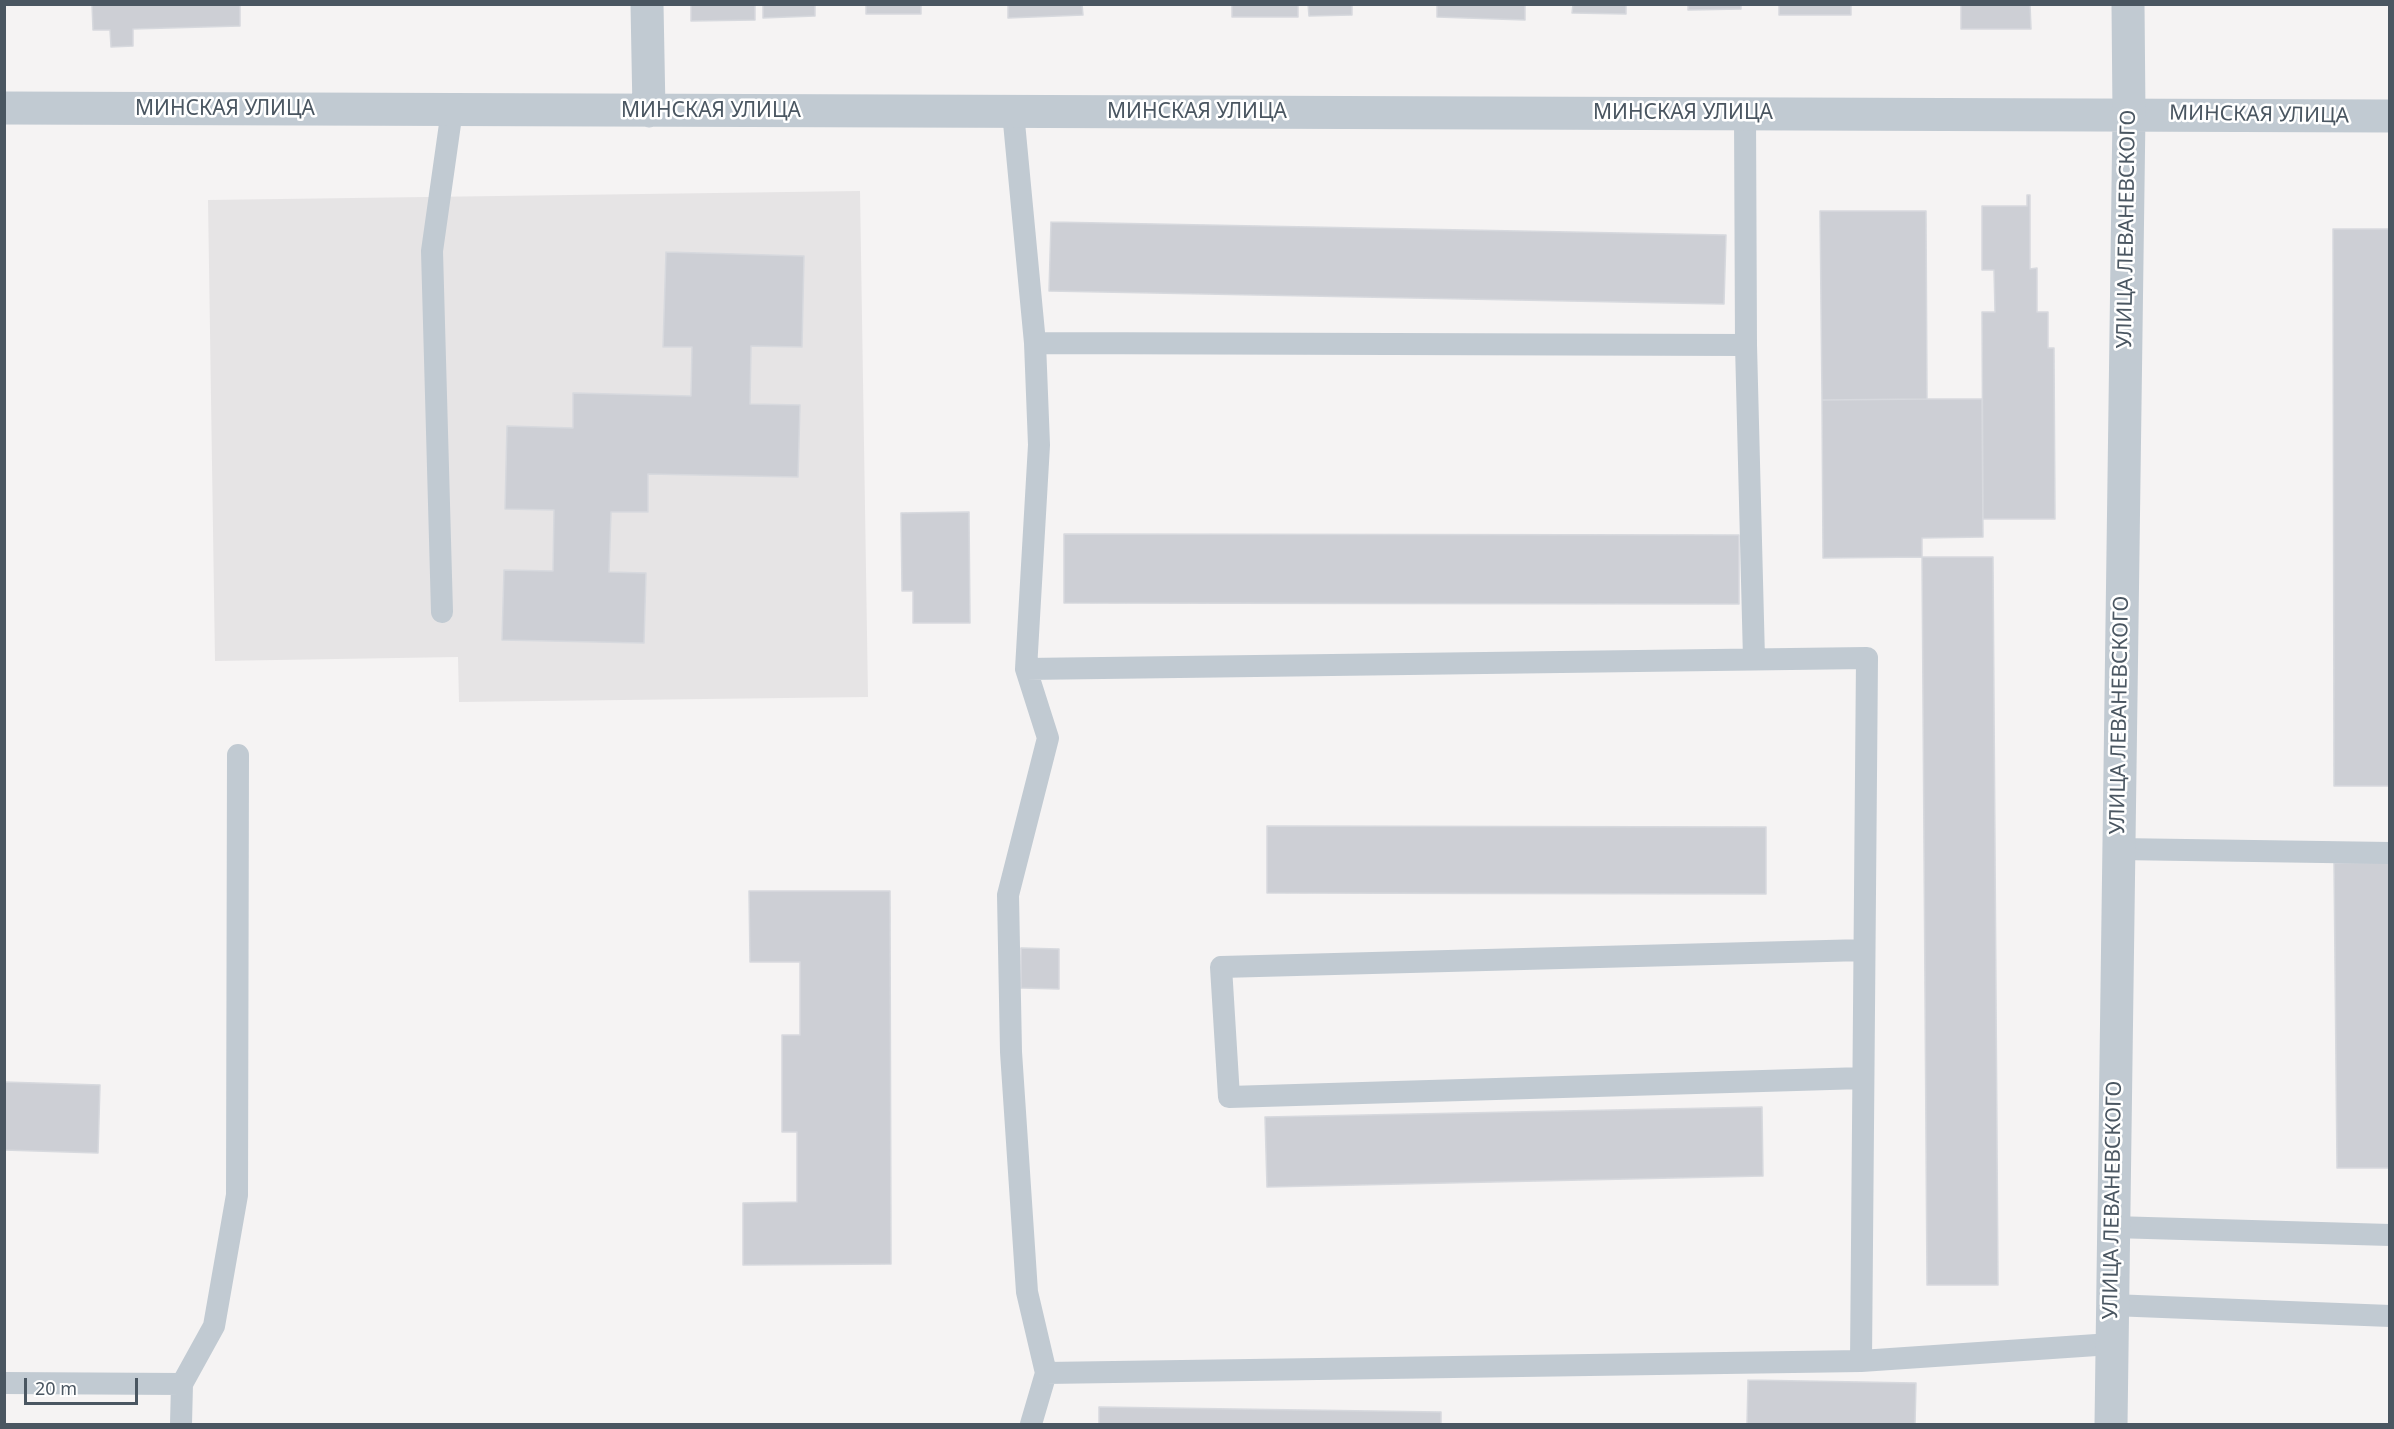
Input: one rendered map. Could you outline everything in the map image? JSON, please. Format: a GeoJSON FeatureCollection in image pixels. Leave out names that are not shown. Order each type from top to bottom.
{"type":"FeatureCollection","features":[{"type":"Feature","properties":{"kind":"street"},"geometry":{"type":"LineString","coordinates":[[647,4],[649,111]]}},
{"type":"Feature","properties":{"kind":"street","name":"УЛИЦА ЛЕВАНЕВСКОГО"},"geometry":{"type":"LineString","coordinates":[[2111,1425],[2129,114],[2128,4]]}},
{"type":"Feature","properties":{"kind":"street","name":"МИНСКАЯ УЛИЦА"},"geometry":{"type":"LineString","coordinates":[[4,108],[2390,116]]}},
{"type":"Feature","properties":{"kind":"lane"},"geometry":{"type":"LineString","coordinates":[[442,612],[432,251],[452,110]]}},
{"type":"Feature","properties":{"kind":"lane"},"geometry":{"type":"LineString","coordinates":[[1013,112],[1035,344],[1039,445],[1026,669],[1048,738],[1008,895],[1011,1052],[1027,1292],[1046,1373],[1030,1425]]}},
{"type":"Feature","properties":{"kind":"lane"},"geometry":{"type":"LineString","coordinates":[[1745,113],[1746,345],[1754,659]]}},
{"type":"Feature","properties":{"kind":"lane"},"geometry":{"type":"LineString","coordinates":[[1035,344],[1746,345]]}},
{"type":"Feature","properties":{"kind":"lane"},"geometry":{"type":"LineString","coordinates":[[1026,669],[1867,658],[1861,1361]]}},
{"type":"Feature","properties":{"kind":"lane"},"geometry":{"type":"LineString","coordinates":[[181,1425],[182,1384],[214,1326],[237,1195],[238,755]]}},
{"type":"Feature","properties":{"kind":"lane"},"geometry":{"type":"LineString","coordinates":[[2118,849],[2390,853]]}},
{"type":"Feature","properties":{"kind":"lane"},"geometry":{"type":"LineString","coordinates":[[1863,1078],[1229,1097],[1221,967],[1864,950]]}},
{"type":"Feature","properties":{"kind":"lane"},"geometry":{"type":"LineString","coordinates":[[2113,1227],[2390,1235]]}},
{"type":"Feature","properties":{"kind":"lane"},"geometry":{"type":"LineString","coordinates":[[2112,1305],[2390,1316]]}},
{"type":"Feature","properties":{"kind":"lane"},"geometry":{"type":"LineString","coordinates":[[1046,1373],[1861,1361],[2111,1344]]}},
{"type":"Feature","properties":{"kind":"lane"},"geometry":{"type":"LineString","coordinates":[[4,1383],[182,1384]]}},
{"type":"Feature","properties":{"kind":"shaded area"},"geometry":{"type":"Polygon","coordinates":[[[860,191],[868,697],[459,702],[458,657],[215,661],[208,200],[860,191]]]}},
{"type":"Feature","properties":{"kind":"building"},"geometry":{"type":"Polygon","coordinates":[[[92,4],[240,4],[240,26],[133,29],[133,46],[111,47],[110,30],[93,30],[92,4]]]}},
{"type":"Feature","properties":{"kind":"building"},"geometry":{"type":"Polygon","coordinates":[[[691,4],[755,4],[755,20],[691,21],[691,4]]]}},
{"type":"Feature","properties":{"kind":"building"},"geometry":{"type":"Polygon","coordinates":[[[763,4],[815,4],[815,16],[763,18],[763,4]]]}},
{"type":"Feature","properties":{"kind":"building"},"geometry":{"type":"Polygon","coordinates":[[[866,4],[921,4],[921,14],[866,14],[866,4]]]}},
{"type":"Feature","properties":{"kind":"building"},"geometry":{"type":"Polygon","coordinates":[[[1008,4],[1082,4],[1083,15],[1008,18],[1008,4]]]}},
{"type":"Feature","properties":{"kind":"building"},"geometry":{"type":"Polygon","coordinates":[[[1232,4],[1298,4],[1298,17],[1232,17],[1232,4]]]}},
{"type":"Feature","properties":{"kind":"building"},"geometry":{"type":"Polygon","coordinates":[[[1308,4],[1352,4],[1352,15],[1309,16],[1308,4]]]}},
{"type":"Feature","properties":{"kind":"building"},"geometry":{"type":"Polygon","coordinates":[[[1437,4],[1525,4],[1525,20],[1437,17],[1437,4]]]}},
{"type":"Feature","properties":{"kind":"building"},"geometry":{"type":"Polygon","coordinates":[[[1573,4],[1626,4],[1626,14],[1572,13],[1573,4]]]}},
{"type":"Feature","properties":{"kind":"building"},"geometry":{"type":"Polygon","coordinates":[[[1688,4],[1741,4],[1741,9],[1688,10],[1688,4]]]}},
{"type":"Feature","properties":{"kind":"building"},"geometry":{"type":"Polygon","coordinates":[[[1779,4],[1851,4],[1851,15],[1779,15],[1779,4]]]}},
{"type":"Feature","properties":{"kind":"building"},"geometry":{"type":"Polygon","coordinates":[[[1961,4],[2030,4],[2031,29],[1961,29],[1961,4]]]}},
{"type":"Feature","properties":{"kind":"building"},"geometry":{"type":"Polygon","coordinates":[[[2027,195],[2030,195],[2030,269],[2037,268],[2037,312],[2048,312],[2048,348],[2054,348],[2055,519],[1983,519],[1982,312],[1995,312],[1994,270],[1982,270],[1982,206],[2027,206],[2027,195]]]}},
{"type":"Feature","properties":{"kind":"building"},"geometry":{"type":"Polygon","coordinates":[[[1820,211],[1926,211],[1927,399],[1822,400],[1820,211]]]}},
{"type":"Feature","properties":{"kind":"building"},"geometry":{"type":"Polygon","coordinates":[[[1051,222],[1726,235],[1724,304],[1049,291],[1051,222]]]}},
{"type":"Feature","properties":{"kind":"building"},"geometry":{"type":"Polygon","coordinates":[[[2333,229],[2390,229],[2390,786],[2334,786],[2333,229]]]}},
{"type":"Feature","properties":{"kind":"building"},"geometry":{"type":"Polygon","coordinates":[[[666,252],[804,256],[802,347],[751,346],[750,404],[800,405],[798,477],[648,474],[648,512],[611,512],[609,572],[646,573],[644,643],[502,640],[504,570],[553,571],[554,510],[505,509],[507,426],[573,428],[573,393],[691,396],[692,347],[663,347],[666,252]]]}},
{"type":"Feature","properties":{"kind":"building"},"geometry":{"type":"Polygon","coordinates":[[[1982,399],[1983,537],[1922,538],[1922,557],[1823,558],[1822,400],[1982,399]]]}},
{"type":"Feature","properties":{"kind":"building"},"geometry":{"type":"Polygon","coordinates":[[[969,512],[970,623],[913,623],[913,591],[902,591],[901,513],[969,512]]]}},
{"type":"Feature","properties":{"kind":"building"},"geometry":{"type":"Polygon","coordinates":[[[1064,534],[1739,535],[1739,604],[1064,603],[1064,534]]]}},
{"type":"Feature","properties":{"kind":"building"},"geometry":{"type":"Polygon","coordinates":[[[1922,557],[1993,557],[1998,1285],[1927,1285],[1922,557]]]}},
{"type":"Feature","properties":{"kind":"building"},"geometry":{"type":"Polygon","coordinates":[[[1267,826],[1766,827],[1766,894],[1267,893],[1267,826]]]}},
{"type":"Feature","properties":{"kind":"building"},"geometry":{"type":"Polygon","coordinates":[[[2390,862],[2390,1168],[2337,1168],[2334,863],[2390,862]]]}},
{"type":"Feature","properties":{"kind":"building"},"geometry":{"type":"Polygon","coordinates":[[[749,891],[890,891],[891,1264],[743,1265],[743,1203],[797,1202],[797,1132],[782,1132],[782,1035],[800,1035],[800,962],[750,962],[749,891]]]}},
{"type":"Feature","properties":{"kind":"building"},"geometry":{"type":"Polygon","coordinates":[[[1021,948],[1059,949],[1059,989],[1021,988],[1021,948]]]}},
{"type":"Feature","properties":{"kind":"building"},"geometry":{"type":"Polygon","coordinates":[[[4,1082],[100,1085],[98,1153],[4,1150],[4,1082]]]}},
{"type":"Feature","properties":{"kind":"building"},"geometry":{"type":"Polygon","coordinates":[[[1762,1107],[1763,1176],[1267,1187],[1265,1117],[1762,1107]]]}},
{"type":"Feature","properties":{"kind":"building"},"geometry":{"type":"Polygon","coordinates":[[[1748,1380],[1916,1383],[1915,1424],[1747,1424],[1748,1380]]]}},
{"type":"Feature","properties":{"kind":"building"},"geometry":{"type":"Polygon","coordinates":[[[1099,1407],[1441,1412],[1441,1424],[1099,1424],[1099,1407]]]}}]}
